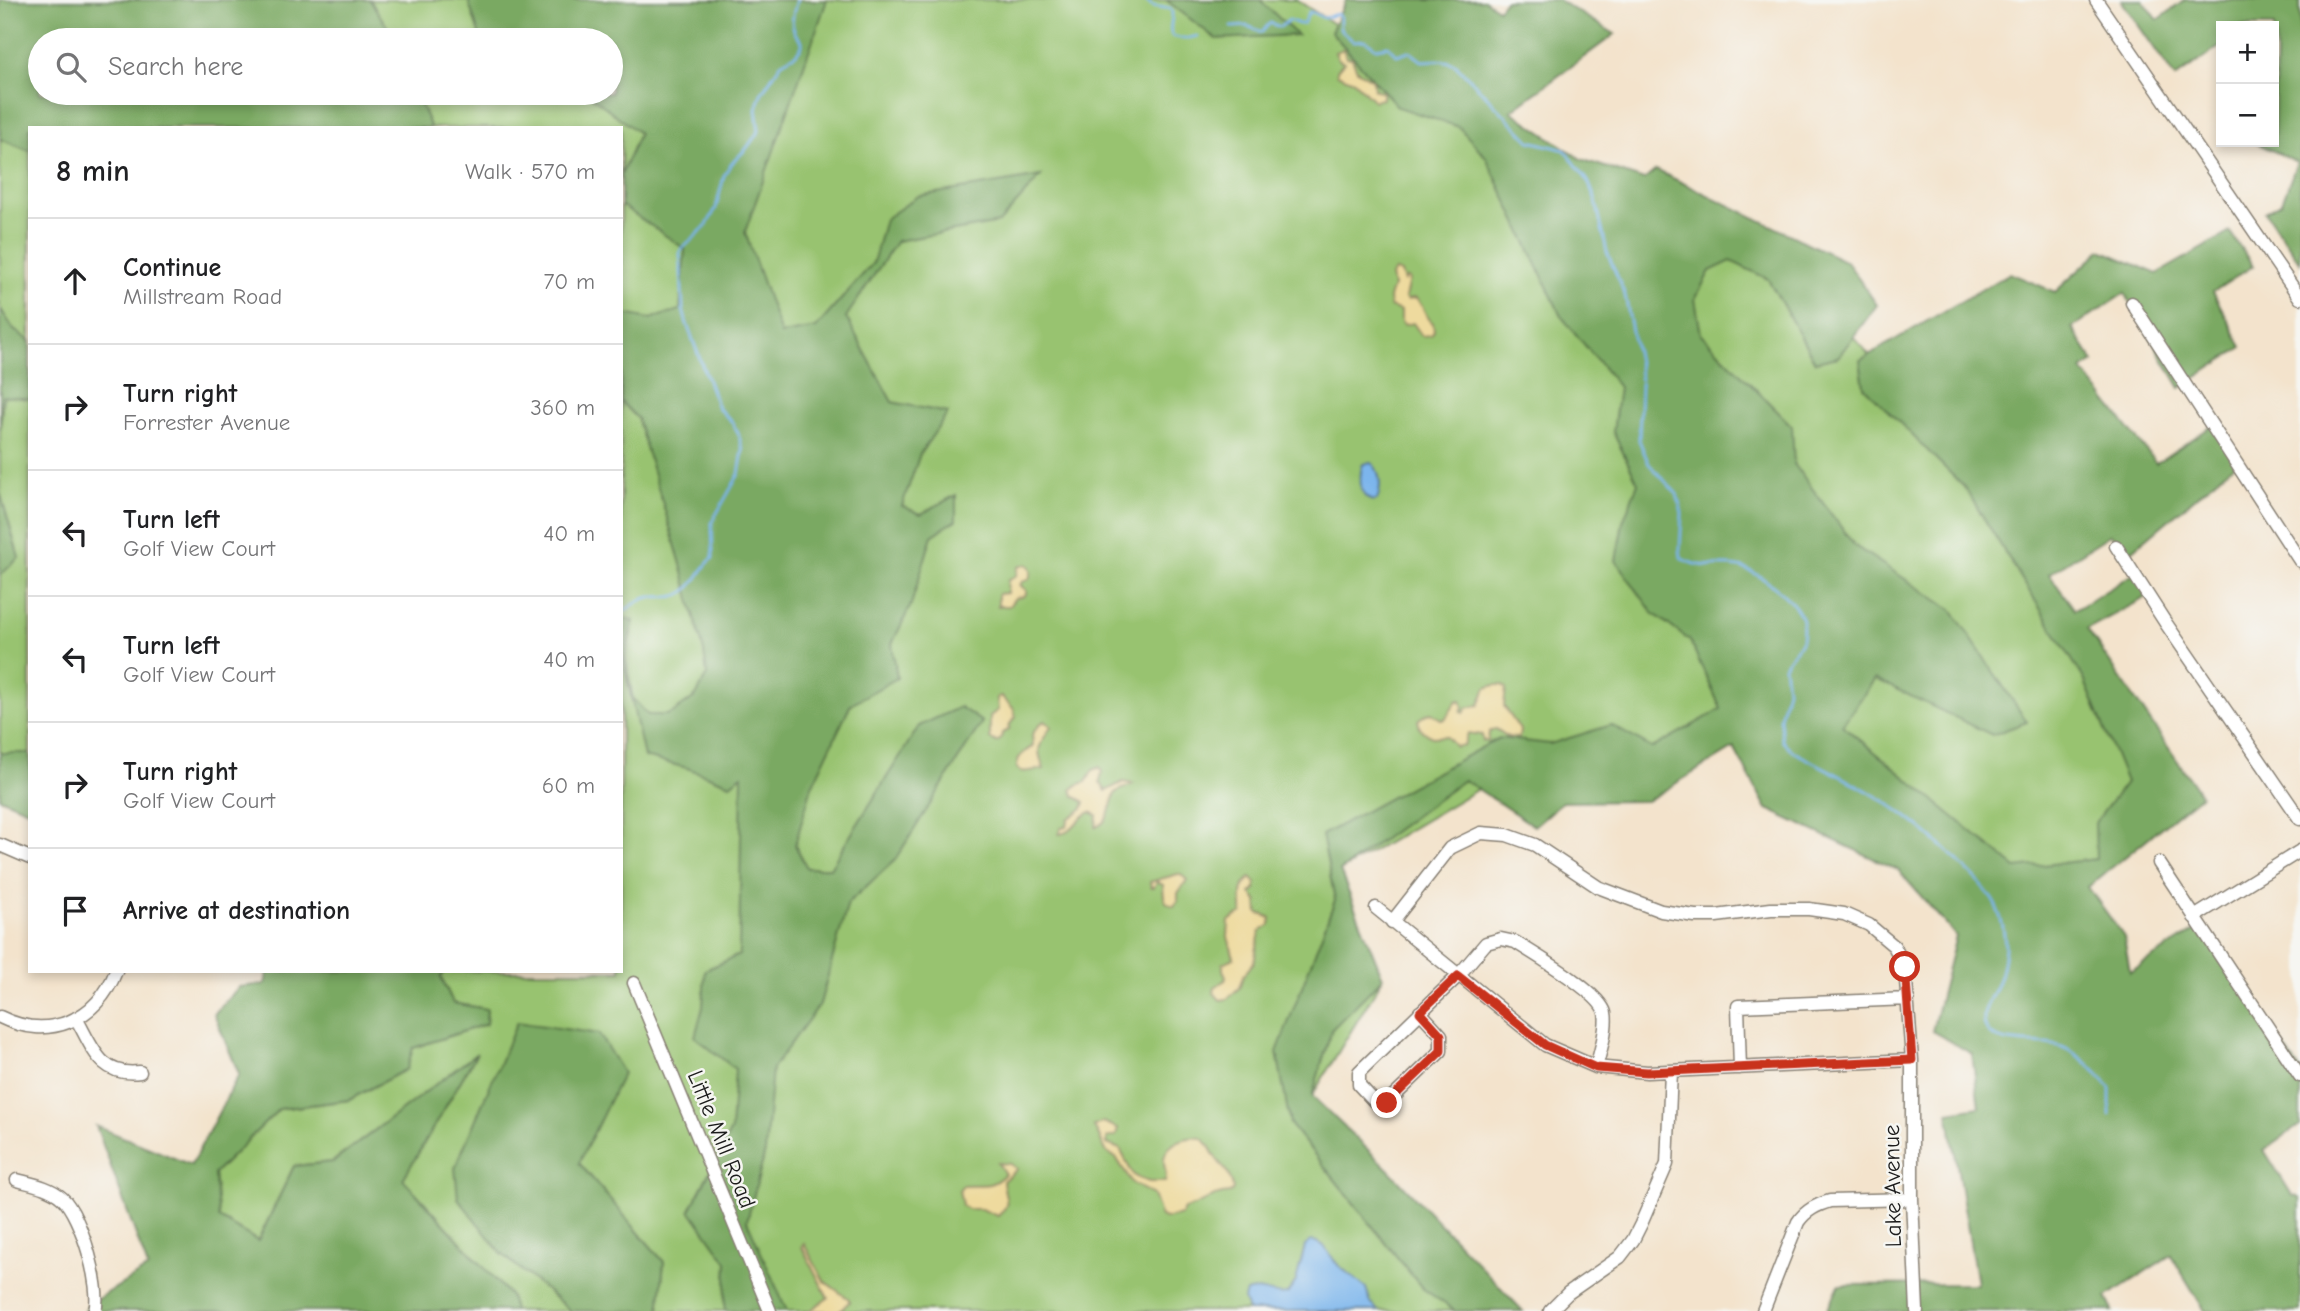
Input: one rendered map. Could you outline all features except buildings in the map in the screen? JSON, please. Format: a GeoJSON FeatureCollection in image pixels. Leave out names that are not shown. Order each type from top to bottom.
{"type":"FeatureCollection","features":[{"type":"Feature","properties":{"kind":"street"},"geometry":{"type":"LineString","coordinates":[[2096,0],[2300,298]]}},
{"type":"Feature","properties":{"kind":"street"},"geometry":{"type":"LineString","coordinates":[[2132,303],[2300,561]]}},
{"type":"Feature","properties":{"kind":"street"},"geometry":{"type":"LineString","coordinates":[[2116,546],[2300,819]]}},
{"type":"Feature","properties":{"kind":"street","name":"Lake Avenue"},"geometry":{"type":"LineString","coordinates":[[1392,922],[1450,848],[1481,833],[1507,835],[1535,845],[1598,887],[1661,911],[1716,916],[1771,909],[1809,909],[1844,914],[1869,925],[1894,946],[1905,967],[1912,1060],[1912,1199],[1917,1311]]}},
{"type":"Feature","properties":{"kind":"street"},"geometry":{"type":"LineString","coordinates":[[0,845],[28,858]]}},
{"type":"Feature","properties":{"kind":"street"},"geometry":{"type":"LineString","coordinates":[[2194,917],[2300,851]]}},
{"type":"Feature","properties":{"kind":"street"},"geometry":{"type":"LineString","coordinates":[[2159,863],[2300,1076]]}},
{"type":"Feature","properties":{"kind":"street"},"geometry":{"type":"LineString","coordinates":[[1376,908],[1545,1045],[1596,1068],[1647,1072],[1912,1060]]}},
{"type":"Feature","properties":{"kind":"street"},"geometry":{"type":"LineString","coordinates":[[1420,1012],[1441,1035],[1441,1051],[1387,1103],[1374,1101],[1359,1084],[1359,1072],[1420,1012],[1458,976],[1486,943],[1501,939],[1515,942],[1596,997],[1605,1012],[1602,1044],[1596,1068]]}},
{"type":"Feature","properties":{"kind":"street"},"geometry":{"type":"LineString","coordinates":[[0,1017],[29,1028],[50,1027],[76,1018],[104,995],[115,973]]}},
{"type":"Feature","properties":{"kind":"street","name":"Little Mill Road"},"geometry":{"type":"LineString","coordinates":[[634,983],[770,1311]]}},
{"type":"Feature","properties":{"kind":"street"},"geometry":{"type":"LineString","coordinates":[[1740,1068],[1738,1006],[1908,999]]}},
{"type":"Feature","properties":{"kind":"street"},"geometry":{"type":"LineString","coordinates":[[76,1018],[100,1061],[113,1070],[128,1074],[140,1072]]}},
{"type":"Feature","properties":{"kind":"street"},"geometry":{"type":"LineString","coordinates":[[1550,1311],[1569,1293],[1620,1257],[1633,1240],[1667,1164],[1671,1071]]}},
{"type":"Feature","properties":{"kind":"street"},"geometry":{"type":"LineString","coordinates":[[17,1180],[53,1192],[64,1199],[71,1210],[86,1245],[95,1277],[95,1311]]}},
{"type":"Feature","properties":{"kind":"street"},"geometry":{"type":"LineString","coordinates":[[1763,1311],[1798,1222],[1804,1214],[1819,1204],[1830,1201],[1912,1199]]}},
{"type":"Feature","properties":{"kind":"green space"},"geometry":{"type":"Polygon","coordinates":[[[0,0],[370,0],[388,28],[28,28],[28,105],[421,105],[430,126],[28,126],[28,150],[0,139],[0,0]]]}},
{"type":"Feature","properties":{"kind":"green space"},"geometry":{"type":"Polygon","coordinates":[[[354,0],[1297,0],[1450,101],[1691,239],[1803,279],[1909,400],[2158,791],[2053,909],[1753,729],[1626,781],[1505,773],[1340,871],[1383,978],[1312,1096],[1488,1311],[765,1311],[691,1210],[727,1262],[725,1311],[659,1311],[664,1262],[579,1163],[501,1253],[571,1311],[514,1311],[510,1296],[403,1179],[476,1055],[332,1162],[294,1166],[258,1241],[219,1218],[214,1174],[279,1109],[350,1100],[413,1048],[486,1024],[487,1009],[453,1003],[441,977],[444,973],[623,973],[623,126],[384,126],[379,105],[623,105],[623,28],[360,28],[354,0]]]}},
{"type":"Feature","properties":{"kind":"green space"},"geometry":{"type":"Polygon","coordinates":[[[468,0],[827,0],[745,232],[781,334],[816,328],[873,263],[885,219],[918,196],[1041,176],[999,223],[897,241],[846,317],[892,402],[948,413],[920,454],[902,506],[921,514],[956,495],[956,520],[932,536],[911,605],[892,644],[897,678],[851,704],[812,786],[795,845],[807,868],[830,868],[919,726],[960,707],[982,722],[895,860],[848,903],[820,1004],[772,1069],[765,1152],[747,1221],[787,1311],[725,1311],[727,1262],[690,1210],[731,1130],[735,1069],[695,1037],[703,1007],[705,970],[739,955],[742,775],[730,784],[687,768],[644,757],[623,661],[623,618],[634,621],[625,656],[633,699],[648,715],[667,715],[674,712],[696,696],[707,675],[704,652],[680,561],[637,418],[623,404],[623,313],[650,319],[680,310],[685,249],[623,206],[623,170],[639,133],[603,105],[623,105],[623,28],[477,28],[468,0]]]}},
{"type":"Feature","properties":{"kind":"green space"},"geometry":{"type":"Polygon","coordinates":[[[1166,0],[1260,0],[1297,35],[1216,39],[1166,0]]]}},
{"type":"Feature","properties":{"kind":"green space"},"geometry":{"type":"Polygon","coordinates":[[[1346,0],[1484,0],[1498,9],[1505,0],[1558,0],[1615,34],[1511,111],[1581,159],[1644,180],[1656,170],[1847,262],[1877,305],[1838,357],[1815,362],[1768,279],[1731,261],[1710,271],[1695,299],[1701,334],[1792,426],[1794,464],[1855,546],[1952,610],[2027,722],[1992,735],[1875,679],[1842,725],[2016,868],[2096,859],[2095,823],[2126,782],[2084,679],[1965,488],[1864,387],[1860,360],[2010,273],[2055,292],[2101,250],[2157,274],[2230,232],[2253,266],[2213,292],[2242,347],[2180,388],[2125,293],[2072,328],[2094,362],[2082,370],[2156,463],[2212,426],[2237,462],[2126,556],[2111,534],[2049,574],[2075,610],[2135,573],[2151,595],[2087,629],[2201,795],[2088,887],[2124,937],[2130,972],[2202,926],[2300,1070],[2300,1125],[2264,1150],[2292,1195],[2300,1198],[2300,1311],[2205,1311],[2171,1255],[2106,1297],[2113,1311],[1827,1311],[1839,1285],[1977,1284],[1948,1112],[1979,1107],[1972,1054],[1932,1031],[1956,936],[1898,870],[1767,809],[1734,748],[1647,801],[1562,802],[1534,826],[1464,780],[1340,871],[1383,978],[1332,1029],[1312,1096],[1388,1169],[1523,1311],[1455,1311],[1422,1288],[1290,1124],[1277,1052],[1335,900],[1322,835],[1499,738],[1550,744],[1611,725],[1652,748],[1721,709],[1690,641],[1653,613],[1616,561],[1623,522],[1638,483],[1613,432],[1619,387],[1561,316],[1486,157],[1459,127],[1398,107],[1331,32],[1346,0]]]}},
{"type":"Feature","properties":{"kind":"green space"},"geometry":{"type":"Polygon","coordinates":[[[2121,0],[2143,0],[2158,20],[2185,0],[2300,0],[2300,262],[2265,212],[2282,202],[2297,162],[2265,147],[2279,147],[2279,21],[2216,21],[2216,49],[2175,78],[2121,0]]]}},
{"type":"Feature","properties":{"kind":"green space"},"geometry":{"type":"Polygon","coordinates":[[[0,139],[28,150],[28,340],[14,330],[0,308],[0,139]]]}},
{"type":"Feature","properties":{"kind":"green space"},"geometry":{"type":"Polygon","coordinates":[[[0,308],[14,330],[28,340],[28,399],[3,396],[0,431],[0,308]]]}},
{"type":"Feature","properties":{"kind":"green space"},"geometry":{"type":"Polygon","coordinates":[[[3,395],[28,399],[28,753],[0,753],[0,575],[19,558],[0,492],[3,395]]]}},
{"type":"Feature","properties":{"kind":"green space"},"geometry":{"type":"Polygon","coordinates":[[[0,492],[19,558],[0,575],[0,492]]]}},
{"type":"Feature","properties":{"kind":"green space"},"geometry":{"type":"Polygon","coordinates":[[[0,753],[28,753],[28,810],[0,798],[0,753]]]}},
{"type":"Feature","properties":{"kind":"green space"},"geometry":{"type":"Polygon","coordinates":[[[268,973],[444,973],[441,977],[453,1003],[487,1009],[486,1024],[413,1048],[407,1069],[349,1100],[279,1109],[214,1174],[219,1218],[258,1241],[294,1166],[333,1162],[477,1053],[403,1179],[510,1296],[514,1311],[85,1311],[89,1304],[148,1268],[96,1126],[191,1165],[239,1074],[214,1014],[239,987],[265,984],[268,973]]]}},
{"type":"Feature","properties":{"kind":"green space"},"geometry":{"type":"Polygon","coordinates":[[[517,1022],[599,1034],[623,1073],[579,1163],[664,1262],[659,1311],[571,1311],[501,1253],[458,1198],[455,1168],[517,1022]]]}},
{"type":"Feature","properties":{"kind":"sand"},"geometry":{"type":"Polygon","coordinates":[[[1343,49],[1347,57],[1352,58],[1357,70],[1373,80],[1374,89],[1382,92],[1382,99],[1374,101],[1354,81],[1337,74],[1344,62],[1338,59],[1335,52],[1343,49]]]}},
{"type":"Feature","properties":{"kind":"sand"},"geometry":{"type":"Polygon","coordinates":[[[1395,271],[1401,273],[1404,281],[1409,279],[1405,298],[1415,298],[1421,304],[1433,323],[1434,331],[1431,335],[1422,336],[1413,323],[1404,325],[1401,322],[1401,311],[1390,307],[1389,298],[1393,286],[1391,276],[1395,271]]]}},
{"type":"Feature","properties":{"kind":"sand"},"geometry":{"type":"Polygon","coordinates":[[[1027,564],[1031,575],[1020,585],[1026,590],[1026,594],[1015,598],[1009,606],[998,606],[998,594],[1007,593],[1008,580],[1016,576],[1018,567],[1027,564]]]}},
{"type":"Feature","properties":{"kind":"sand"},"geometry":{"type":"Polygon","coordinates":[[[1495,685],[1506,688],[1504,706],[1520,730],[1519,738],[1508,737],[1496,729],[1489,732],[1488,741],[1483,741],[1482,735],[1468,733],[1464,745],[1456,747],[1446,736],[1432,737],[1420,729],[1418,720],[1426,714],[1432,713],[1442,720],[1445,719],[1457,701],[1461,700],[1461,712],[1464,713],[1467,708],[1479,705],[1486,688],[1495,685]]]}},
{"type":"Feature","properties":{"kind":"sand"},"geometry":{"type":"Polygon","coordinates":[[[1000,697],[1013,708],[1016,717],[1009,730],[1002,733],[997,742],[990,739],[990,716],[998,710],[997,699],[1000,697]]]}},
{"type":"Feature","properties":{"kind":"sand"},"geometry":{"type":"Polygon","coordinates":[[[1045,721],[1051,726],[1040,747],[1044,769],[1021,772],[1017,768],[1018,760],[1033,746],[1032,734],[1045,721]]]}},
{"type":"Feature","properties":{"kind":"sand"},"geometry":{"type":"Polygon","coordinates":[[[1100,767],[1100,782],[1106,791],[1123,782],[1133,784],[1116,792],[1107,817],[1101,825],[1096,827],[1097,815],[1091,812],[1068,831],[1059,834],[1061,828],[1067,827],[1068,819],[1083,808],[1085,802],[1074,796],[1072,789],[1086,782],[1093,770],[1100,767]]]}},
{"type":"Feature","properties":{"kind":"sand"},"geometry":{"type":"Polygon","coordinates":[[[1178,874],[1187,880],[1178,893],[1178,901],[1174,906],[1166,901],[1163,885],[1157,882],[1151,887],[1150,882],[1178,874]]]}},
{"type":"Feature","properties":{"kind":"sand"},"geometry":{"type":"Polygon","coordinates":[[[1251,878],[1256,883],[1255,890],[1251,893],[1257,901],[1258,913],[1271,918],[1270,925],[1260,932],[1254,962],[1243,976],[1239,988],[1227,999],[1220,1000],[1214,993],[1215,987],[1225,980],[1223,963],[1234,958],[1228,937],[1229,921],[1242,913],[1244,885],[1251,878]]]}},
{"type":"Feature","properties":{"kind":"sand"},"geometry":{"type":"Polygon","coordinates":[[[1103,1122],[1118,1128],[1116,1136],[1107,1138],[1107,1144],[1120,1149],[1136,1177],[1149,1182],[1165,1182],[1164,1159],[1169,1148],[1184,1139],[1202,1138],[1227,1172],[1233,1190],[1184,1209],[1181,1215],[1165,1219],[1161,1217],[1153,1195],[1132,1183],[1117,1159],[1106,1151],[1094,1126],[1103,1122]]]}},
{"type":"Feature","properties":{"kind":"sand"},"geometry":{"type":"Polygon","coordinates":[[[998,1163],[1010,1164],[1017,1169],[1003,1181],[1006,1203],[1003,1211],[998,1216],[981,1209],[967,1209],[962,1205],[959,1190],[963,1185],[985,1185],[999,1179],[1005,1174],[998,1163]]]}},
{"type":"Feature","properties":{"kind":"sand"},"geometry":{"type":"Polygon","coordinates":[[[804,1244],[824,1281],[849,1299],[840,1311],[809,1311],[828,1298],[803,1249],[804,1244]]]}},
{"type":"Feature","properties":{"kind":"water"},"geometry":{"type":"Polygon","coordinates":[[[1370,462],[1380,479],[1377,500],[1367,498],[1361,488],[1363,464],[1370,462]]]}},
{"type":"Feature","properties":{"kind":"water"},"geometry":{"type":"Polygon","coordinates":[[[1311,1241],[1323,1245],[1338,1265],[1366,1288],[1370,1301],[1378,1311],[1248,1311],[1244,1299],[1246,1292],[1256,1290],[1287,1294],[1296,1281],[1305,1246],[1311,1241]]]}},
{"type":"Feature","properties":{"kind":"waterway"},"geometry":{"type":"LineString","coordinates":[[623,612],[646,598],[679,595],[693,584],[713,558],[712,522],[739,474],[743,450],[738,433],[732,422],[718,408],[683,310],[680,254],[707,225],[716,208],[724,176],[730,165],[759,131],[756,109],[761,94],[782,62],[796,54],[802,46],[792,22],[797,0]]}},
{"type":"Feature","properties":{"kind":"waterway"},"geometry":{"type":"LineString","coordinates":[[1144,0],[1153,6],[1171,9],[1172,36],[1184,39],[1198,36]]}},
{"type":"Feature","properties":{"kind":"waterway"},"geometry":{"type":"LineString","coordinates":[[1232,27],[1247,26],[1262,32],[1270,23],[1280,27],[1289,20],[1303,24],[1309,12],[1323,18],[1337,14],[1340,17],[1340,29],[1353,41],[1365,40],[1376,48],[1388,46],[1397,55],[1409,51],[1422,61],[1435,60],[1455,64],[1530,141],[1565,150],[1588,181],[1596,201],[1607,252],[1625,295],[1641,385],[1639,440],[1649,464],[1677,494],[1682,513],[1681,557],[1694,564],[1731,566],[1747,570],[1783,595],[1801,617],[1802,639],[1784,666],[1787,689],[1780,718],[1782,741],[1794,752],[1896,809],[1928,834],[1977,880],[1996,906],[2005,942],[2000,975],[1985,1011],[1986,1029],[1999,1039],[2054,1045],[2075,1054],[2110,1088],[2110,1115]]}},
{"type":"Feature","properties":{"kind":"route"},"geometry":{"type":"LineString","coordinates":[[1387,1103],[1441,1051],[1441,1035],[1420,1012],[1458,976],[1545,1045],[1596,1068],[1647,1072],[1912,1060],[1905,967]]}}]}
